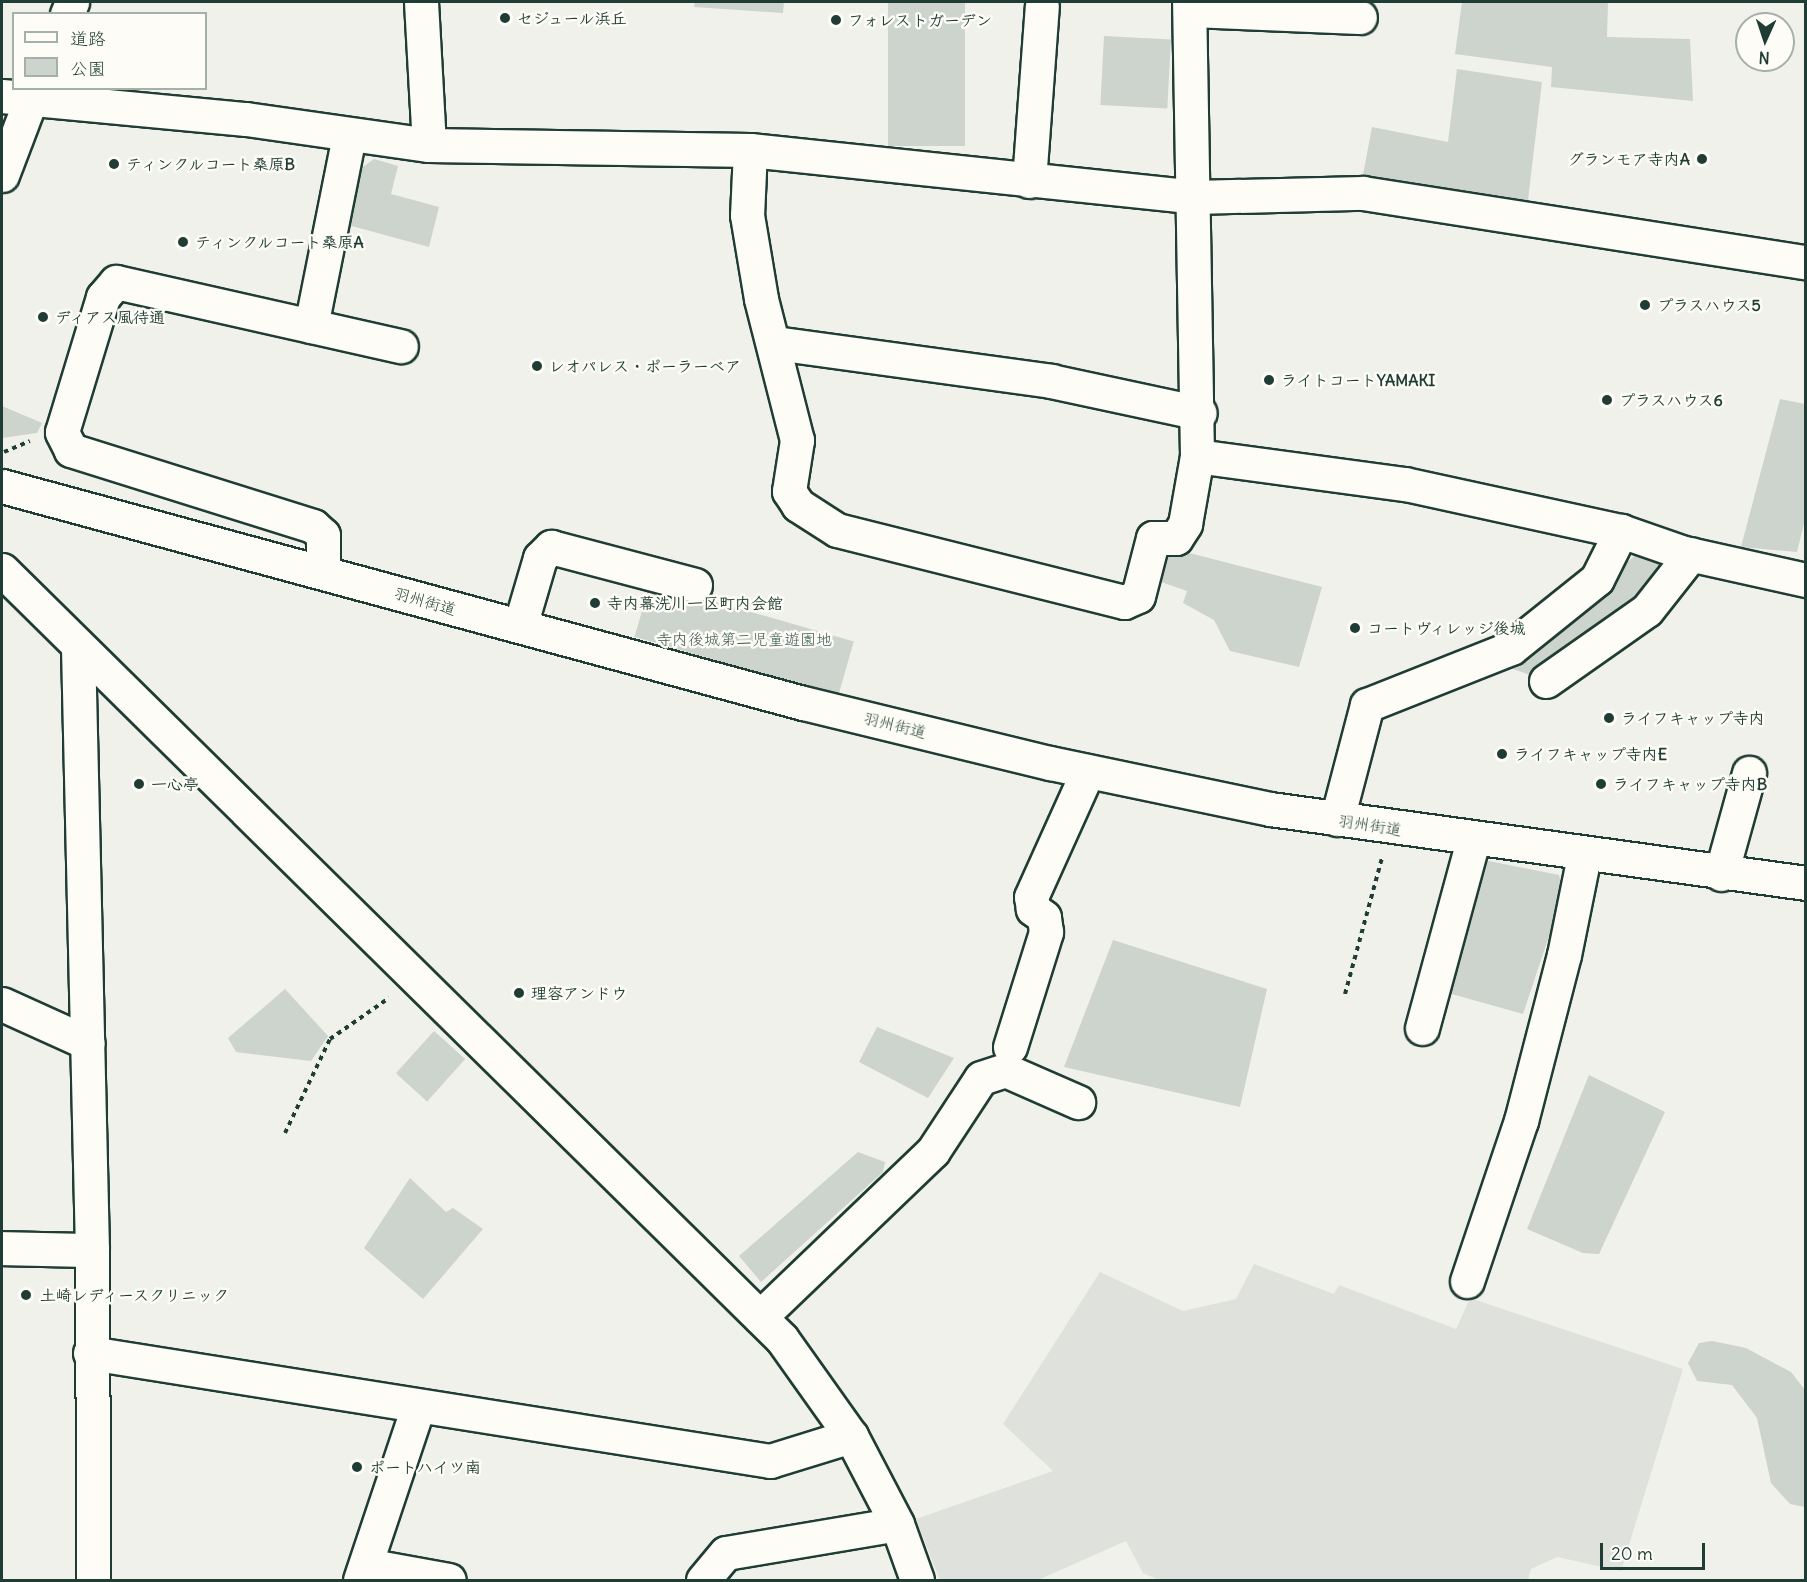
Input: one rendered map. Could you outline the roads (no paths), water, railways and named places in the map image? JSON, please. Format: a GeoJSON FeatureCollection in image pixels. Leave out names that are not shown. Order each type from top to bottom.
{"type":"FeatureCollection","features":[{"type":"Feature","properties":{"kind":"street"},"geometry":{"type":"LineString","coordinates":[[421,2],[429,145]]}},
{"type":"Feature","properties":{"kind":"street"},"geometry":{"type":"LineString","coordinates":[[1029,181],[1042,6]]}},
{"type":"Feature","properties":{"kind":"street"},"geometry":{"type":"LineString","coordinates":[[750,150],[747,215],[761,299],[797,440],[789,491],[798,505],[837,530],[1124,602],[1138,596],[1153,538],[1176,538],[1185,524],[1197,456],[1200,413],[1189,6],[1360,17]]}},
{"type":"Feature","properties":{"kind":"street"},"geometry":{"type":"LineString","coordinates":[[2,175],[23,94],[429,145],[750,150],[880,159],[1029,181],[1194,197],[1364,193],[1806,262]]}},
{"type":"Feature","properties":{"kind":"street"},"geometry":{"type":"LineString","coordinates":[[311,326],[349,136]]}},
{"type":"Feature","properties":{"kind":"street"},"geometry":{"type":"LineString","coordinates":[[323,572],[323,535],[313,526],[71,450],[62,432],[103,297],[116,282],[401,346]]}},
{"type":"Feature","properties":{"kind":"street"},"geometry":{"type":"LineString","coordinates":[[774,343],[1051,381],[1200,413]]}},
{"type":"Feature","properties":{"kind":"street"},"geometry":{"type":"LineString","coordinates":[[1197,456],[1405,484],[1621,531],[1691,554],[1806,580]]}},
{"type":"Feature","properties":{"kind":"street","name":"羽州街道"},"geometry":{"type":"LineString","coordinates":[[2,486],[803,703],[1088,771],[1390,828],[1584,856],[1806,883]]}},
{"type":"Feature","properties":{"kind":"street"},"geometry":{"type":"LineString","coordinates":[[1337,819],[1367,705],[1511,648],[1597,579],[1621,531]]}},
{"type":"Feature","properties":{"kind":"street"},"geometry":{"type":"LineString","coordinates":[[520,627],[540,558],[551,547],[695,585]]}},
{"type":"Feature","properties":{"kind":"street"},"geometry":{"type":"LineString","coordinates":[[1546,681],[1647,610],[1691,554]]}},
{"type":"Feature","properties":{"kind":"street"},"geometry":{"type":"LineString","coordinates":[[2,570],[415,981],[760,1317],[851,1436],[897,1524],[917,1581]]}},
{"type":"Feature","properties":{"kind":"street"},"geometry":{"type":"LineString","coordinates":[[78,647],[92,1250],[90,1353],[93,1581]]}},
{"type":"Feature","properties":{"kind":"street"},"geometry":{"type":"LineString","coordinates":[[1010,1047],[1046,933],[1044,917],[1033,909],[1031,897],[1088,771]]}},
{"type":"Feature","properties":{"kind":"street"},"geometry":{"type":"LineString","coordinates":[[1721,874],[1749,773]]}},
{"type":"Feature","properties":{"kind":"street"},"geometry":{"type":"LineString","coordinates":[[1422,1028],[1473,840]]}},
{"type":"Feature","properties":{"kind":"street"},"geometry":{"type":"LineString","coordinates":[[1467,1281],[1521,1121],[1564,955],[1584,856]]}},
{"type":"Feature","properties":{"kind":"street"},"geometry":{"type":"LineString","coordinates":[[2,1004],[88,1043]]}},
{"type":"Feature","properties":{"kind":"street"},"geometry":{"type":"LineString","coordinates":[[760,1317],[933,1151],[981,1078],[1005,1070],[1078,1102]]}},
{"type":"Feature","properties":{"kind":"street"},"geometry":{"type":"LineString","coordinates":[[2,1248],[92,1250]]}},
{"type":"Feature","properties":{"kind":"street"},"geometry":{"type":"LineString","coordinates":[[90,1353],[418,1407],[770,1461],[851,1436]]}},
{"type":"Feature","properties":{"kind":"street"},"geometry":{"type":"LineString","coordinates":[[418,1407],[363,1573],[449,1581]]}},
{"type":"Feature","properties":{"kind":"street"},"geometry":{"type":"LineString","coordinates":[[703,1581],[726,1553],[897,1524]]}},
{"type":"Feature","properties":{"kind":"place","name":"セジュール浜丘"},"geometry":{"type":"Point","coordinates":[505,18]}},
{"type":"Feature","properties":{"kind":"place","name":"フォレストガーデン"},"geometry":{"type":"Point","coordinates":[836,20]}},
{"type":"Feature","properties":{"kind":"place","name":"グランモア寺内A"},"geometry":{"type":"Point","coordinates":[1702,159]}},
{"type":"Feature","properties":{"kind":"place","name":"ティンクルコート桑原B"},"geometry":{"type":"Point","coordinates":[114,164]}},
{"type":"Feature","properties":{"kind":"place","name":"ティンクルコート桑原A"},"geometry":{"type":"Point","coordinates":[183,242]}},
{"type":"Feature","properties":{"kind":"place","name":"プラスハウス5"},"geometry":{"type":"Point","coordinates":[1645,305]}},
{"type":"Feature","properties":{"kind":"place","name":"ディアス風待通"},"geometry":{"type":"Point","coordinates":[43,317]}},
{"type":"Feature","properties":{"kind":"place","name":"レオパレス・ポーラーベア"},"geometry":{"type":"Point","coordinates":[537,366]}},
{"type":"Feature","properties":{"kind":"place","name":"ライトコートYAMAKI"},"geometry":{"type":"Point","coordinates":[1269,380]}},
{"type":"Feature","properties":{"kind":"place","name":"プラスハウス6"},"geometry":{"type":"Point","coordinates":[1607,400]}},
{"type":"Feature","properties":{"kind":"place","name":"寺内幕洗川一区町内会館"},"geometry":{"type":"Point","coordinates":[595,603]}},
{"type":"Feature","properties":{"kind":"place","name":"コートヴィレッジ後城"},"geometry":{"type":"Point","coordinates":[1355,628]}},
{"type":"Feature","properties":{"kind":"place","name":"ライフキャップ寺内"},"geometry":{"type":"Point","coordinates":[1609,718]}},
{"type":"Feature","properties":{"kind":"place","name":"ライフキャップ寺内E"},"geometry":{"type":"Point","coordinates":[1502,754]}},
{"type":"Feature","properties":{"kind":"place","name":"一心亭"},"geometry":{"type":"Point","coordinates":[139,784]}},
{"type":"Feature","properties":{"kind":"place","name":"ライフキャップ寺内B"},"geometry":{"type":"Point","coordinates":[1601,784]}},
{"type":"Feature","properties":{"kind":"place","name":"理容アンドウ"},"geometry":{"type":"Point","coordinates":[519,993]}},
{"type":"Feature","properties":{"kind":"place","name":"土崎レディースクリニック"},"geometry":{"type":"Point","coordinates":[26,1295]}},
{"type":"Feature","properties":{"kind":"place","name":"ポートハイツ南"},"geometry":{"type":"Point","coordinates":[357,1467]}},
{"type":"Feature","properties":{"kind":"park label","name":"寺内後城第二児童遊園地"},"geometry":{"type":"Point","coordinates":[744,639]}}]}
